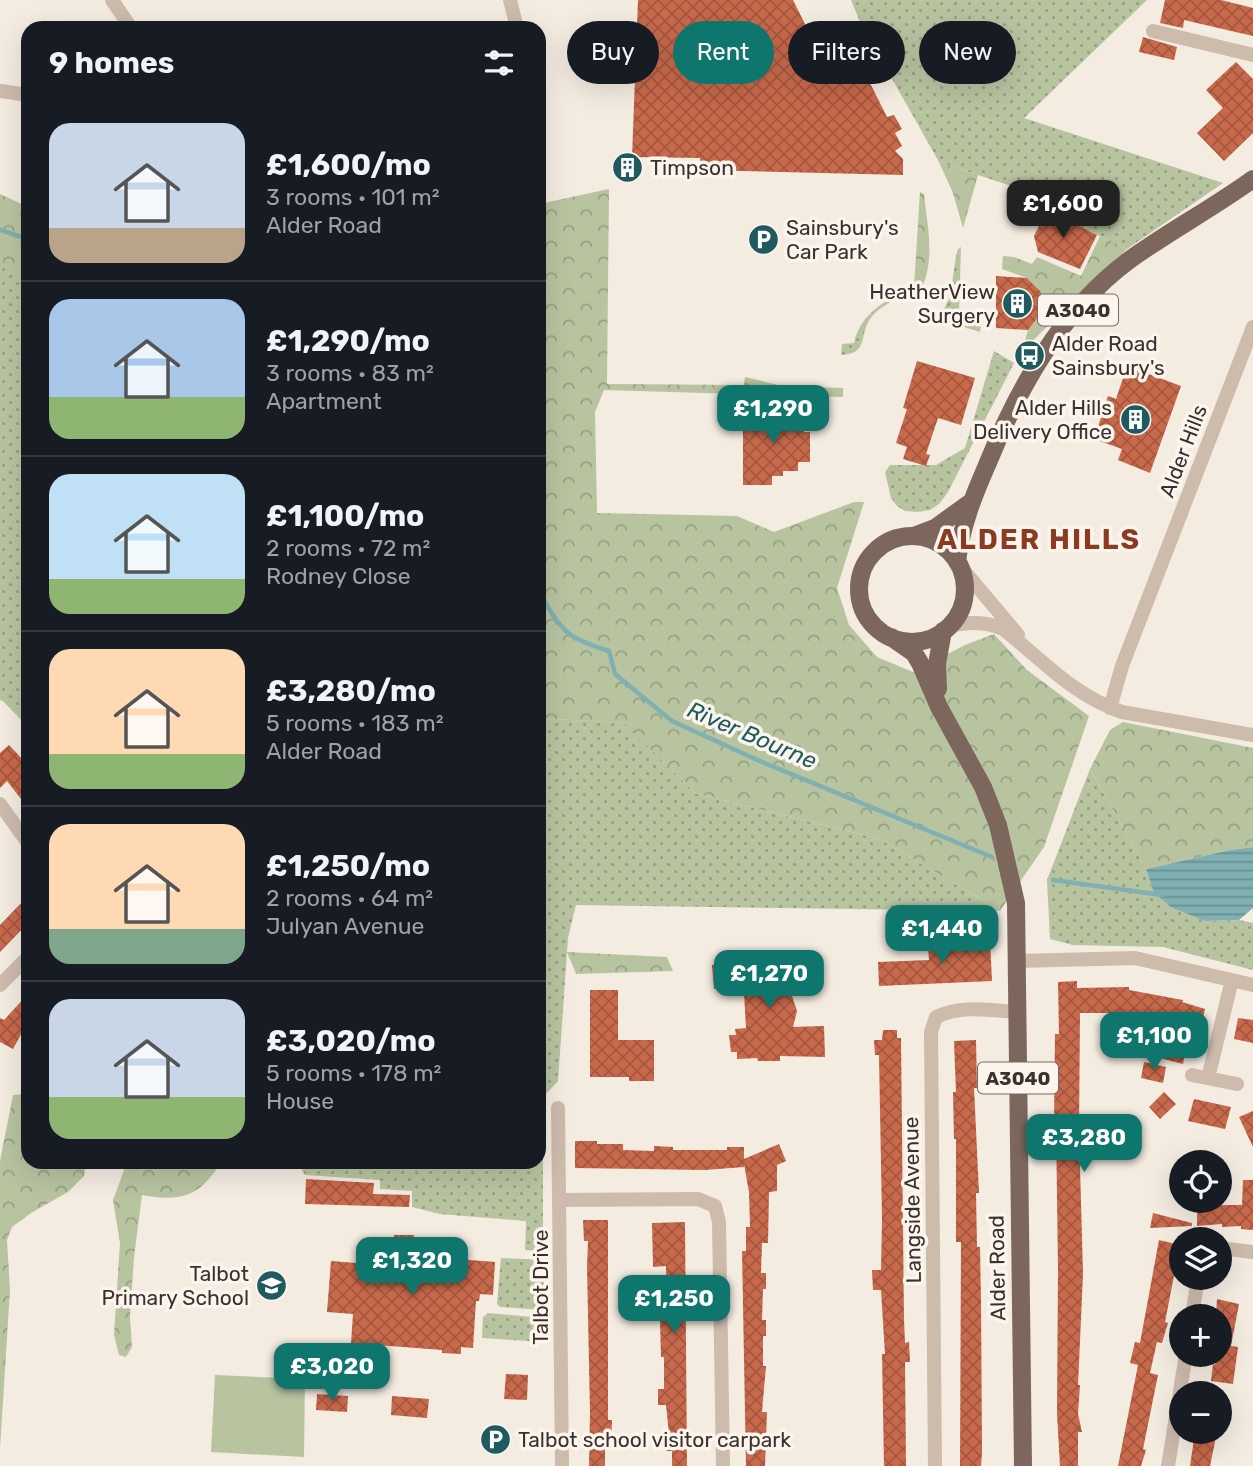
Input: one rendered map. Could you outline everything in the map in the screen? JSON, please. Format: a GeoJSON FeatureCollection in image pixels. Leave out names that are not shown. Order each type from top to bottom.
{"type":"FeatureCollection","features":[{"type":"Feature","properties":{"kind":"main road","name":"A3040"},"geometry":{"type":"LineString","coordinates":[[946,629],[960,612],[964,598],[965,584],[958,564],[960,536],[972,501],[1011,412],[1041,357],[1071,317],[1111,276],[1129,261],[1253,179]]}},
{"type":"Feature","properties":{"kind":"main road","name":"A3040"},"geometry":{"type":"LineString","coordinates":[[891,637],[874,625],[866,614],[860,593],[861,576],[868,561],[878,548],[893,540],[935,528],[972,501]]}},
{"type":"Feature","properties":{"kind":"main road"},"geometry":{"type":"LineString","coordinates":[[914,536],[930,539],[941,545],[958,564]]}},
{"type":"Feature","properties":{"kind":"main road"},"geometry":{"type":"LineString","coordinates":[[891,637],[917,641],[929,639],[946,629]]}},
{"type":"Feature","properties":{"kind":"main road","name":"Alder Road"},"geometry":{"type":"LineString","coordinates":[[939,707],[937,664],[946,629]]}},
{"type":"Feature","properties":{"kind":"main road","name":"Alder Road"},"geometry":{"type":"LineString","coordinates":[[891,637],[914,653],[939,707],[983,787],[998,825],[1016,903],[1023,1466]]}},
{"type":"Feature","properties":{"kind":"street"},"geometry":{"type":"LineString","coordinates":[[112,0],[126,21]]}},
{"type":"Feature","properties":{"kind":"street"},"geometry":{"type":"LineString","coordinates":[[510,0],[515,21]]}},
{"type":"Feature","properties":{"kind":"street"},"geometry":{"type":"LineString","coordinates":[[1153,30],[1253,55]]}},
{"type":"Feature","properties":{"kind":"street"},"geometry":{"type":"LineString","coordinates":[[1,92],[21,94]]}},
{"type":"Feature","properties":{"kind":"street","name":"Alder Hills"},"geometry":{"type":"LineString","coordinates":[[1110,708],[1122,666],[1253,327]]}},
{"type":"Feature","properties":{"kind":"street"},"geometry":{"type":"LineString","coordinates":[[958,564],[1008,621],[1027,648]]}},
{"type":"Feature","properties":{"kind":"street"},"geometry":{"type":"LineString","coordinates":[[946,629],[964,623],[991,624],[1003,629],[1074,690],[1110,708],[1253,735]]}},
{"type":"Feature","properties":{"kind":"street"},"geometry":{"type":"LineString","coordinates":[[0,804],[21,833]]}},
{"type":"Feature","properties":{"kind":"street"},"geometry":{"type":"LineString","coordinates":[[1017,961],[1135,958],[1253,985]]}},
{"type":"Feature","properties":{"kind":"street"},"geometry":{"type":"LineString","coordinates":[[0,985],[21,964]]}},
{"type":"Feature","properties":{"kind":"street"},"geometry":{"type":"LineString","coordinates":[[1208,1078],[1231,980]]}},
{"type":"Feature","properties":{"kind":"street","name":"Langside Avenue"},"geometry":{"type":"LineString","coordinates":[[935,1466],[931,1032],[936,1017],[949,1010],[1017,1012]]}},
{"type":"Feature","properties":{"kind":"street"},"geometry":{"type":"LineString","coordinates":[[1192,1075],[1237,1084]]}},
{"type":"Feature","properties":{"kind":"street","name":"Talbot Drive"},"geometry":{"type":"LineString","coordinates":[[558,1108],[562,1466]]}},
{"type":"Feature","properties":{"kind":"street"},"geometry":{"type":"LineString","coordinates":[[560,1200],[698,1199],[715,1206],[719,1222],[723,1466]]}},
{"type":"Feature","properties":{"kind":"street"},"geometry":{"type":"LineString","coordinates":[[1232,1249],[1253,1252]]}},
{"type":"Feature","properties":{"kind":"street"},"geometry":{"type":"LineString","coordinates":[[1168,1466],[1184,1367]]}},
{"type":"Feature","properties":{"kind":"green space"},"geometry":{"type":"Polygon","coordinates":[[[851,0],[1147,0],[1024,118],[1223,183],[1127,249],[1039,207],[1044,197],[939,162],[895,84],[905,84],[905,21],[860,21],[851,0]]]}},
{"type":"Feature","properties":{"kind":"green space"},"geometry":{"type":"Polygon","coordinates":[[[939,162],[978,175],[963,228],[953,193],[939,162]]]}},
{"type":"Feature","properties":{"kind":"green space"},"geometry":{"type":"Polygon","coordinates":[[[609,189],[607,384],[744,385],[745,377],[782,386],[843,388],[843,397],[604,390],[595,412],[597,513],[737,516],[774,532],[854,502],[864,502],[837,588],[849,625],[877,657],[913,672],[965,645],[994,634],[1027,670],[1089,716],[1044,847],[1000,911],[880,839],[695,793],[624,723],[546,718],[546,202],[609,189]]]}},
{"type":"Feature","properties":{"kind":"green space"},"geometry":{"type":"Polygon","coordinates":[[[920,192],[924,194],[929,263],[923,285],[914,287],[920,192]]]}},
{"type":"Feature","properties":{"kind":"green space"},"geometry":{"type":"Polygon","coordinates":[[[0,194],[21,204],[21,273],[0,267],[0,194]]]}},
{"type":"Feature","properties":{"kind":"green space"},"geometry":{"type":"Polygon","coordinates":[[[1100,236],[1127,249],[1022,351],[1028,330],[1041,313],[1041,292],[1027,278],[1002,269],[1003,256],[1032,264],[1037,257],[1081,276],[1100,236]]]}},
{"type":"Feature","properties":{"kind":"green space"},"geometry":{"type":"Polygon","coordinates":[[[961,247],[959,314],[982,314],[980,332],[939,319],[950,297],[956,256],[961,247]]]}},
{"type":"Feature","properties":{"kind":"green space"},"geometry":{"type":"Polygon","coordinates":[[[0,265],[21,272],[21,720],[0,700],[0,265]]]}},
{"type":"Feature","properties":{"kind":"green space"},"geometry":{"type":"Polygon","coordinates":[[[923,285],[875,313],[867,325],[860,347],[850,354],[841,355],[842,344],[854,343],[863,322],[880,305],[923,285]]]}},
{"type":"Feature","properties":{"kind":"green space"},"geometry":{"type":"Polygon","coordinates":[[[994,351],[1014,363],[948,492],[939,504],[930,510],[905,511],[891,498],[885,472],[890,465],[936,465],[965,448],[994,351]]]}},
{"type":"Feature","properties":{"kind":"green space"},"geometry":{"type":"Polygon","coordinates":[[[546,718],[625,723],[695,793],[880,839],[1000,911],[576,905],[568,938],[558,1081],[546,1094],[546,718]]]}},
{"type":"Feature","properties":{"kind":"green space"},"geometry":{"type":"Polygon","coordinates":[[[1123,722],[1253,748],[1253,847],[1146,869],[1090,769],[1110,730],[1123,722]]]}},
{"type":"Feature","properties":{"kind":"green space"},"geometry":{"type":"Polygon","coordinates":[[[1090,769],[1146,869],[1154,893],[1172,908],[1205,921],[1239,920],[1253,923],[1253,970],[1163,947],[1073,945],[1050,939],[1047,880],[1090,769]]]}},
{"type":"Feature","properties":{"kind":"green space"},"geometry":{"type":"Polygon","coordinates":[[[567,952],[667,957],[673,971],[576,974],[567,952]]]}},
{"type":"Feature","properties":{"kind":"green space"},"geometry":{"type":"Polygon","coordinates":[[[21,1094],[21,1169],[85,1169],[84,1176],[68,1192],[12,1227],[7,1240],[10,1290],[0,1448],[0,1161],[13,1095],[21,1094]]]}},
{"type":"Feature","properties":{"kind":"green space"},"geometry":{"type":"Polygon","coordinates":[[[124,1169],[216,1169],[205,1183],[188,1194],[168,1198],[142,1195],[130,1316],[132,1347],[126,1357],[119,1355],[114,1335],[120,1243],[113,1200],[124,1169]]]}},
{"type":"Feature","properties":{"kind":"green space"},"geometry":{"type":"Polygon","coordinates":[[[301,1169],[543,1169],[543,1252],[525,1250],[526,1221],[440,1214],[412,1207],[412,1191],[380,1189],[380,1180],[305,1175],[301,1169]]]}},
{"type":"Feature","properties":{"kind":"green space"},"geometry":{"type":"Polygon","coordinates":[[[501,1258],[544,1260],[544,1310],[500,1307],[497,1304],[501,1258]]]}},
{"type":"Feature","properties":{"kind":"green space"},"geometry":{"type":"Polygon","coordinates":[[[488,1313],[544,1318],[544,1342],[482,1338],[483,1317],[488,1313]]]}},
{"type":"Feature","properties":{"kind":"green space"},"geometry":{"type":"Polygon","coordinates":[[[215,1375],[305,1379],[304,1457],[211,1452],[215,1375]]]}},
{"type":"Feature","properties":{"kind":"water"},"geometry":{"type":"Polygon","coordinates":[[[1253,847],[1253,908],[1239,920],[1205,921],[1172,908],[1154,893],[1146,869],[1230,850],[1253,847]]]}},
{"type":"Feature","properties":{"kind":"building"},"geometry":{"type":"Polygon","coordinates":[[[638,0],[793,0],[804,21],[788,21],[788,84],[870,84],[887,117],[894,115],[902,129],[895,133],[902,146],[895,151],[903,159],[903,175],[700,170],[700,158],[632,157],[635,84],[659,84],[659,21],[637,21],[638,0]]]}},
{"type":"Feature","properties":{"kind":"building"},"geometry":{"type":"Polygon","coordinates":[[[1165,0],[1221,0],[1253,8],[1253,36],[1184,20],[1183,28],[1160,23],[1165,0]]]}},
{"type":"Feature","properties":{"kind":"building"},"geometry":{"type":"Polygon","coordinates":[[[1143,37],[1177,47],[1174,60],[1139,52],[1143,37]]]}},
{"type":"Feature","properties":{"kind":"building"},"geometry":{"type":"Polygon","coordinates":[[[1236,62],[1253,79],[1253,133],[1224,161],[1197,133],[1223,108],[1206,90],[1236,62]]]}},
{"type":"Feature","properties":{"kind":"building"},"geometry":{"type":"Polygon","coordinates":[[[1047,210],[1097,235],[1080,269],[1038,252],[1034,236],[1047,210]]]}},
{"type":"Feature","properties":{"kind":"building","name":"HeatherView Surgery"},"geometry":{"type":"Polygon","coordinates":[[[996,276],[1027,278],[1041,292],[1041,313],[1028,330],[996,328],[996,276]]]}},
{"type":"Feature","properties":{"kind":"building"},"geometry":{"type":"Polygon","coordinates":[[[917,361],[975,378],[961,425],[938,418],[926,454],[930,455],[926,466],[903,459],[907,447],[896,443],[907,409],[903,408],[917,361]]]}},
{"type":"Feature","properties":{"kind":"building","name":"Alder Hills Delivery Office"},"geometry":{"type":"Polygon","coordinates":[[[1127,366],[1181,386],[1150,473],[1118,460],[1122,449],[1094,439],[1108,396],[1116,399],[1127,366]]]}},
{"type":"Feature","properties":{"kind":"building"},"geometry":{"type":"Polygon","coordinates":[[[757,410],[804,411],[804,432],[810,432],[810,462],[798,462],[798,471],[783,471],[783,476],[772,476],[772,485],[743,485],[743,414],[757,414],[757,410]]]}},
{"type":"Feature","properties":{"kind":"building"},"geometry":{"type":"Polygon","coordinates":[[[9,745],[21,758],[21,799],[7,781],[0,788],[0,753],[9,745]]]}},
{"type":"Feature","properties":{"kind":"building"},"geometry":{"type":"Polygon","coordinates":[[[21,903],[21,930],[0,952],[0,925],[21,903]]]}},
{"type":"Feature","properties":{"kind":"building"},"geometry":{"type":"Polygon","coordinates":[[[964,937],[964,942],[990,941],[992,981],[879,986],[878,962],[929,960],[928,947],[943,946],[942,938],[964,937]]]}},
{"type":"Feature","properties":{"kind":"building"},"geometry":{"type":"Polygon","coordinates":[[[775,959],[776,962],[797,961],[797,965],[805,965],[809,987],[799,987],[799,993],[791,993],[797,1011],[793,1027],[824,1026],[825,1057],[780,1056],[780,1061],[758,1061],[757,1058],[737,1059],[737,1052],[731,1052],[729,1035],[736,1035],[735,1029],[746,1028],[744,993],[721,995],[721,989],[714,989],[712,965],[775,959]]]}},
{"type":"Feature","properties":{"kind":"building"},"geometry":{"type":"Polygon","coordinates":[[[1077,981],[1077,988],[1129,987],[1129,990],[1183,1000],[1182,1002],[1205,1009],[1200,1031],[1184,1027],[1185,1023],[1154,1016],[1153,1022],[1110,1013],[1080,1013],[1079,1131],[1083,1274],[1078,1414],[1082,1432],[1078,1432],[1078,1466],[1060,1466],[1057,1414],[1055,1034],[1059,1034],[1058,982],[1077,981]]]}},
{"type":"Feature","properties":{"kind":"building"},"geometry":{"type":"Polygon","coordinates":[[[590,990],[618,990],[618,1040],[654,1040],[654,1081],[629,1081],[629,1077],[590,1077],[590,990]]]}},
{"type":"Feature","properties":{"kind":"building"},"geometry":{"type":"Polygon","coordinates":[[[21,1002],[21,1035],[13,1049],[0,1042],[0,1018],[4,1020],[21,1002]]]}},
{"type":"Feature","properties":{"kind":"building"},"geometry":{"type":"Polygon","coordinates":[[[1238,1018],[1253,1020],[1253,1043],[1234,1039],[1238,1018]]]}},
{"type":"Feature","properties":{"kind":"building"},"geometry":{"type":"Polygon","coordinates":[[[883,1030],[897,1030],[897,1038],[901,1038],[904,1319],[905,1343],[909,1342],[910,1362],[905,1362],[906,1466],[884,1466],[882,1354],[885,1354],[881,1290],[873,1290],[872,1270],[881,1270],[882,1219],[879,1055],[875,1055],[874,1040],[882,1040],[883,1030]]]}},
{"type":"Feature","properties":{"kind":"building"},"geometry":{"type":"Polygon","coordinates":[[[976,1040],[977,1088],[974,1088],[979,1193],[976,1193],[977,1247],[980,1247],[982,1452],[981,1466],[960,1466],[961,1242],[956,1242],[954,1041],[976,1040]]]}},
{"type":"Feature","properties":{"kind":"building"},"geometry":{"type":"Polygon","coordinates":[[[1163,1043],[1186,1048],[1183,1064],[1160,1058],[1163,1043]]]}},
{"type":"Feature","properties":{"kind":"building"},"geometry":{"type":"Polygon","coordinates":[[[1144,1062],[1166,1067],[1163,1083],[1141,1078],[1144,1062]]]}},
{"type":"Feature","properties":{"kind":"building"},"geometry":{"type":"Polygon","coordinates":[[[1164,1092],[1176,1104],[1160,1119],[1149,1107],[1164,1092]]]}},
{"type":"Feature","properties":{"kind":"building"},"geometry":{"type":"Polygon","coordinates":[[[1194,1099],[1231,1107],[1225,1129],[1188,1121],[1194,1099]]]}},
{"type":"Feature","properties":{"kind":"building"},"geometry":{"type":"Polygon","coordinates":[[[1253,1111],[1253,1147],[1239,1117],[1253,1111]]]}},
{"type":"Feature","properties":{"kind":"building"},"geometry":{"type":"Polygon","coordinates":[[[575,1141],[623,1144],[623,1150],[654,1151],[654,1146],[673,1147],[673,1150],[727,1150],[727,1147],[744,1147],[744,1159],[779,1144],[786,1161],[777,1165],[777,1191],[769,1192],[768,1243],[762,1243],[761,1273],[766,1273],[762,1320],[766,1320],[766,1336],[763,1336],[763,1366],[766,1366],[762,1412],[767,1412],[765,1466],[746,1466],[742,1251],[746,1251],[746,1227],[750,1227],[749,1192],[744,1164],[744,1167],[705,1170],[575,1168],[575,1141]]]}},
{"type":"Feature","properties":{"kind":"building"},"geometry":{"type":"Polygon","coordinates":[[[306,1179],[374,1183],[373,1194],[410,1195],[409,1207],[305,1204],[306,1179]]]}},
{"type":"Feature","properties":{"kind":"building"},"geometry":{"type":"Polygon","coordinates":[[[1243,1180],[1253,1180],[1253,1230],[1241,1229],[1241,1226],[1222,1227],[1222,1224],[1197,1226],[1197,1213],[1232,1213],[1232,1205],[1242,1205],[1243,1180]]]}},
{"type":"Feature","properties":{"kind":"building"},"geometry":{"type":"Polygon","coordinates":[[[1153,1213],[1192,1223],[1192,1226],[1150,1228],[1153,1213]]]}},
{"type":"Feature","properties":{"kind":"building"},"geometry":{"type":"Polygon","coordinates":[[[583,1220],[608,1220],[608,1420],[612,1420],[611,1445],[605,1445],[605,1466],[589,1466],[588,1241],[584,1241],[583,1220]]]}},
{"type":"Feature","properties":{"kind":"building"},"geometry":{"type":"Polygon","coordinates":[[[685,1222],[687,1466],[672,1466],[672,1451],[666,1451],[665,1434],[669,1434],[666,1405],[658,1405],[658,1389],[664,1389],[660,1320],[667,1320],[666,1266],[653,1267],[652,1223],[685,1222]]]}},
{"type":"Feature","properties":{"kind":"building"},"geometry":{"type":"Polygon","coordinates":[[[394,1235],[414,1235],[414,1244],[459,1248],[457,1259],[495,1262],[493,1295],[480,1294],[479,1301],[476,1301],[473,1348],[461,1347],[461,1354],[351,1343],[353,1314],[327,1312],[331,1261],[394,1266],[394,1235]]]}},
{"type":"Feature","properties":{"kind":"building"},"geometry":{"type":"Polygon","coordinates":[[[1159,1240],[1169,1242],[1169,1290],[1171,1290],[1165,1322],[1168,1323],[1162,1343],[1157,1342],[1150,1373],[1158,1375],[1143,1449],[1146,1450],[1141,1466],[1118,1466],[1138,1365],[1130,1363],[1135,1342],[1140,1343],[1159,1240]]]}},
{"type":"Feature","properties":{"kind":"building"},"geometry":{"type":"Polygon","coordinates":[[[1217,1299],[1239,1304],[1232,1341],[1232,1304],[1217,1304],[1217,1299]]]}},
{"type":"Feature","properties":{"kind":"building"},"geometry":{"type":"Polygon","coordinates":[[[1232,1346],[1238,1347],[1233,1384],[1232,1381],[1211,1381],[1213,1367],[1232,1367],[1232,1346]]]}},
{"type":"Feature","properties":{"kind":"building"},"geometry":{"type":"Polygon","coordinates":[[[506,1374],[528,1375],[527,1400],[504,1399],[506,1374]]]}},
{"type":"Feature","properties":{"kind":"building"},"geometry":{"type":"Polygon","coordinates":[[[317,1394],[348,1396],[347,1412],[316,1410],[317,1394]]]}},
{"type":"Feature","properties":{"kind":"building"},"geometry":{"type":"Polygon","coordinates":[[[392,1396],[429,1399],[427,1418],[391,1415],[392,1396]]]}},
{"type":"Feature","properties":{"kind":"building"},"geometry":{"type":"Polygon","coordinates":[[[1193,1444],[1215,1444],[1210,1466],[1190,1466],[1193,1444]]]}},
{"type":"Feature","properties":{"kind":"waterway","name":"River Bourne"},"geometry":{"type":"LineString","coordinates":[[0,230],[21,237]]}},
{"type":"Feature","properties":{"kind":"waterway","name":"River Bourne"},"geometry":{"type":"LineString","coordinates":[[546,603],[557,621],[570,634],[609,651],[615,674],[672,721],[762,762],[992,857]]}},
{"type":"Feature","properties":{"kind":"waterway","name":"River Bourne"},"geometry":{"type":"LineString","coordinates":[[1053,880],[1162,895]]}},
{"type":"Feature","properties":{"kind":"place","name":"Timpson"},"geometry":{"type":"Point","coordinates":[627,167]}},
{"type":"Feature","properties":{"kind":"place","name":"Sainsbury's Car Park"},"geometry":{"type":"Point","coordinates":[763,239]}},
{"type":"Feature","properties":{"kind":"place","name":"HeatherView Surgery"},"geometry":{"type":"Point","coordinates":[1018,303]}},
{"type":"Feature","properties":{"kind":"place","name":"Alder Road Sainsbury's"},"geometry":{"type":"Point","coordinates":[1029,355]}},
{"type":"Feature","properties":{"kind":"place","name":"Alder Hills Delivery Office"},"geometry":{"type":"Point","coordinates":[1135,419]}},
{"type":"Feature","properties":{"kind":"place","name":"Talbot Primary School"},"geometry":{"type":"Point","coordinates":[272,1285]}},
{"type":"Feature","properties":{"kind":"place","name":"Talbot school visitor carpark"},"geometry":{"type":"Point","coordinates":[495,1439]}},
{"type":"Feature","properties":{"kind":"district","name":"ALDER HILLS"},"geometry":{"type":"Point","coordinates":[1039,539]}}]}
